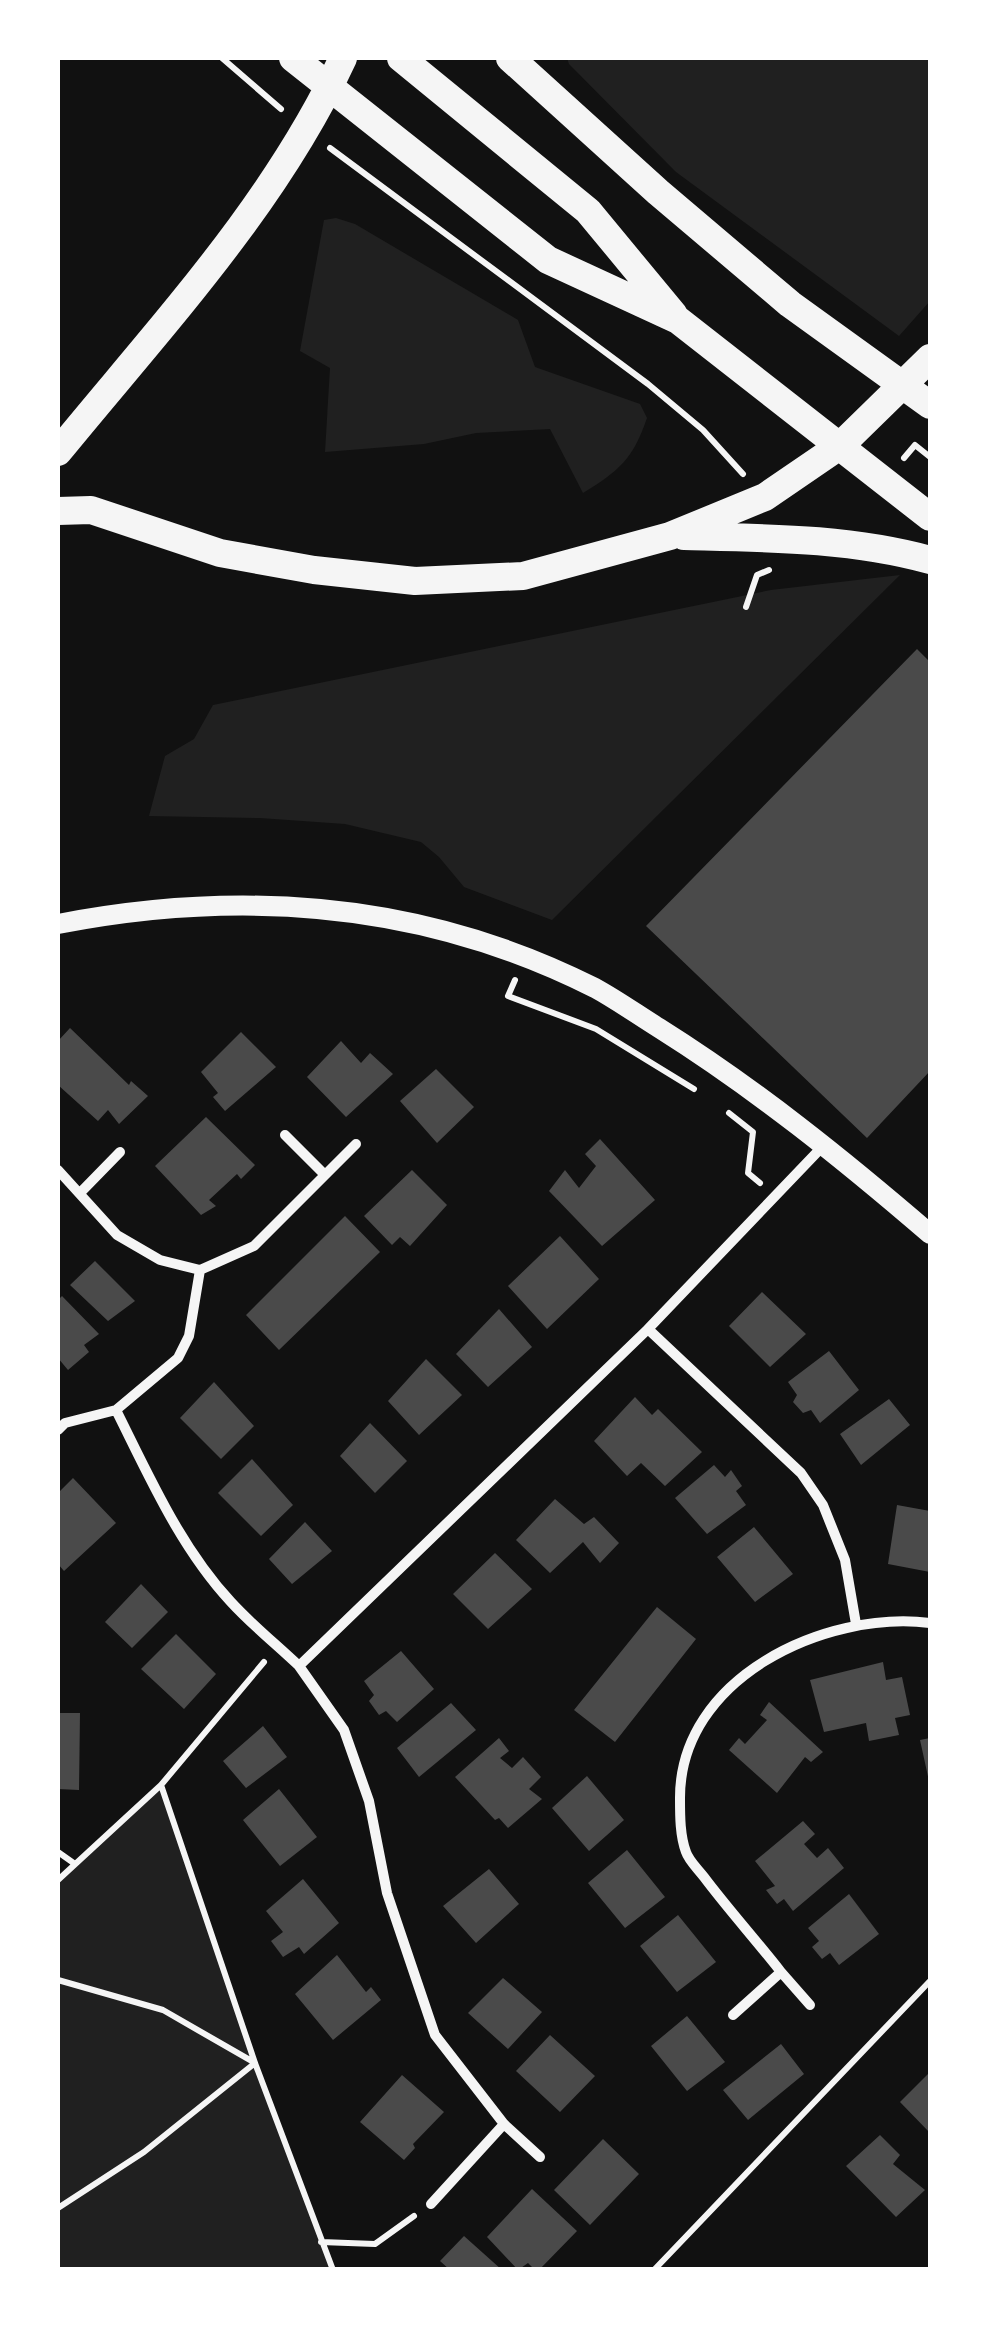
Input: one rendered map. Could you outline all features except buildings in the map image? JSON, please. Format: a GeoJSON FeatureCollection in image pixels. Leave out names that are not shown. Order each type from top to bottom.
{"type":"FeatureCollection","features":[{"type":"Feature","properties":{"kind":"highway"},"geometry":{"type":"LineString","coordinates":[[293,58],[548,260],[678,320],[930,517]]}},
{"type":"Feature","properties":{"kind":"highway"},"geometry":{"type":"LineString","coordinates":[[58,452],[233,237],[306,130],[343,58]]}},
{"type":"Feature","properties":{"kind":"highway"},"geometry":{"type":"LineString","coordinates":[[400,58],[588,210],[678,320]]}},
{"type":"Feature","properties":{"kind":"highway"},"geometry":{"type":"LineString","coordinates":[[510,58],[529,70],[790,304],[930,405]]}},
{"type":"Feature","properties":{"kind":"highway"},"geometry":{"type":"LineString","coordinates":[[58,510],[91,510],[220,553],[314,570],[414,581],[523,576],[670,536],[765,498],[841,445],[930,358]]}},
{"type":"Feature","properties":{"kind":"highway"},"geometry":{"type":"LineString","coordinates":[[670,536],[784,538],[886,548],[930,560]]}},
{"type":"Feature","properties":{"kind":"main road"},"geometry":{"type":"LineString","coordinates":[[58,924],[198,905],[243,903],[322,908],[391,917],[526,956],[598,990],[709,1060],[825,1144],[930,1234]]}},
{"type":"Feature","properties":{"kind":"street"},"geometry":{"type":"LineString","coordinates":[[285,1135],[325,1175]]}},
{"type":"Feature","properties":{"kind":"street"},"geometry":{"type":"LineString","coordinates":[[58,1170],[117,1235],[160,1260],[200,1270],[254,1246],[356,1144]]}},
{"type":"Feature","properties":{"kind":"street"},"geometry":{"type":"LineString","coordinates":[[299,1666],[648,1329],[825,1144]]}},
{"type":"Feature","properties":{"kind":"street"},"geometry":{"type":"LineString","coordinates":[[80,1193],[120,1152]]}},
{"type":"Feature","properties":{"kind":"street"},"geometry":{"type":"LineString","coordinates":[[58,1430],[65,1423],[116,1410],[178,1358],[189,1336],[200,1270]]}},
{"type":"Feature","properties":{"kind":"street"},"geometry":{"type":"LineString","coordinates":[[648,1329],[801,1473],[823,1504],[844,1560],[856,1624]]}},
{"type":"Feature","properties":{"kind":"street"},"geometry":{"type":"LineString","coordinates":[[116,1410],[162,1503],[191,1549],[230,1602],[299,1666],[344,1730],[369,1801],[387,1893],[434,2035],[504,2124],[540,2157]]}},
{"type":"Feature","properties":{"kind":"street"},"geometry":{"type":"LineString","coordinates":[[810,2006],[686,1854],[680,1820],[680,1779],[693,1740],[715,1702],[749,1670],[806,1641],[856,1624],[897,1619],[930,1623]]}},
{"type":"Feature","properties":{"kind":"street"},"geometry":{"type":"LineString","coordinates":[[733,2015],[781,1972]]}},
{"type":"Feature","properties":{"kind":"street"},"geometry":{"type":"LineString","coordinates":[[431,2204],[504,2124]]}},
{"type":"Feature","properties":{"kind":"path"},"geometry":{"type":"LineString","coordinates":[[222,58],[306,130],[648,384],[702,430],[765,498]]}},
{"type":"Feature","properties":{"kind":"path"},"geometry":{"type":"LineString","coordinates":[[746,607],[757,575],[788,562],[784,538]]}},
{"type":"Feature","properties":{"kind":"path"},"geometry":{"type":"LineString","coordinates":[[526,956],[508,996],[596,1029],[707,1097]]}},
{"type":"Feature","properties":{"kind":"path"},"geometry":{"type":"LineString","coordinates":[[722,1109],[753,1132],[748,1173],[776,1197]]}},
{"type":"Feature","properties":{"kind":"path"},"geometry":{"type":"LineString","coordinates":[[58,1880],[161,1785],[278,1646]]}},
{"type":"Feature","properties":{"kind":"path"},"geometry":{"type":"LineString","coordinates":[[161,1785],[255,2064],[334,2270]]}},
{"type":"Feature","properties":{"kind":"path"},"geometry":{"type":"LineString","coordinates":[[58,1852],[74,1864]]}},
{"type":"Feature","properties":{"kind":"path"},"geometry":{"type":"LineString","coordinates":[[58,1980],[163,2010],[255,2064]]}},
{"type":"Feature","properties":{"kind":"path"},"geometry":{"type":"LineString","coordinates":[[654,2270],[930,1982]]}},
{"type":"Feature","properties":{"kind":"path"},"geometry":{"type":"LineString","coordinates":[[58,2208],[144,2152],[255,2064]]}},
{"type":"Feature","properties":{"kind":"path"},"geometry":{"type":"LineString","coordinates":[[321,2242],[375,2244],[431,2204]]}},
{"type":"Feature","properties":{"kind":"shaded area"},"geometry":{"type":"Polygon","coordinates":[[[567,58],[930,58],[930,301],[899,336],[676,172],[567,58]]]}},
{"type":"Feature","properties":{"kind":"shaded area"},"geometry":{"type":"Polygon","coordinates":[[[336,218],[355,224],[518,320],[535,367],[640,404],[647,418],[623,463],[583,493],[550,429],[476,433],[424,444],[325,452],[330,368],[300,351],[324,220],[336,218]]]}},
{"type":"Feature","properties":{"kind":"shaded area"},"geometry":{"type":"Polygon","coordinates":[[[900,575],[552,920],[464,887],[421,842],[345,824],[149,816],[165,756],[194,739],[213,705],[771,590],[900,575]]]}},
{"type":"Feature","properties":{"kind":"shaded area"},"geometry":{"type":"Polygon","coordinates":[[[161,1785],[255,2063],[333,2269],[58,2270],[58,1880],[161,1785]]]}}]}
